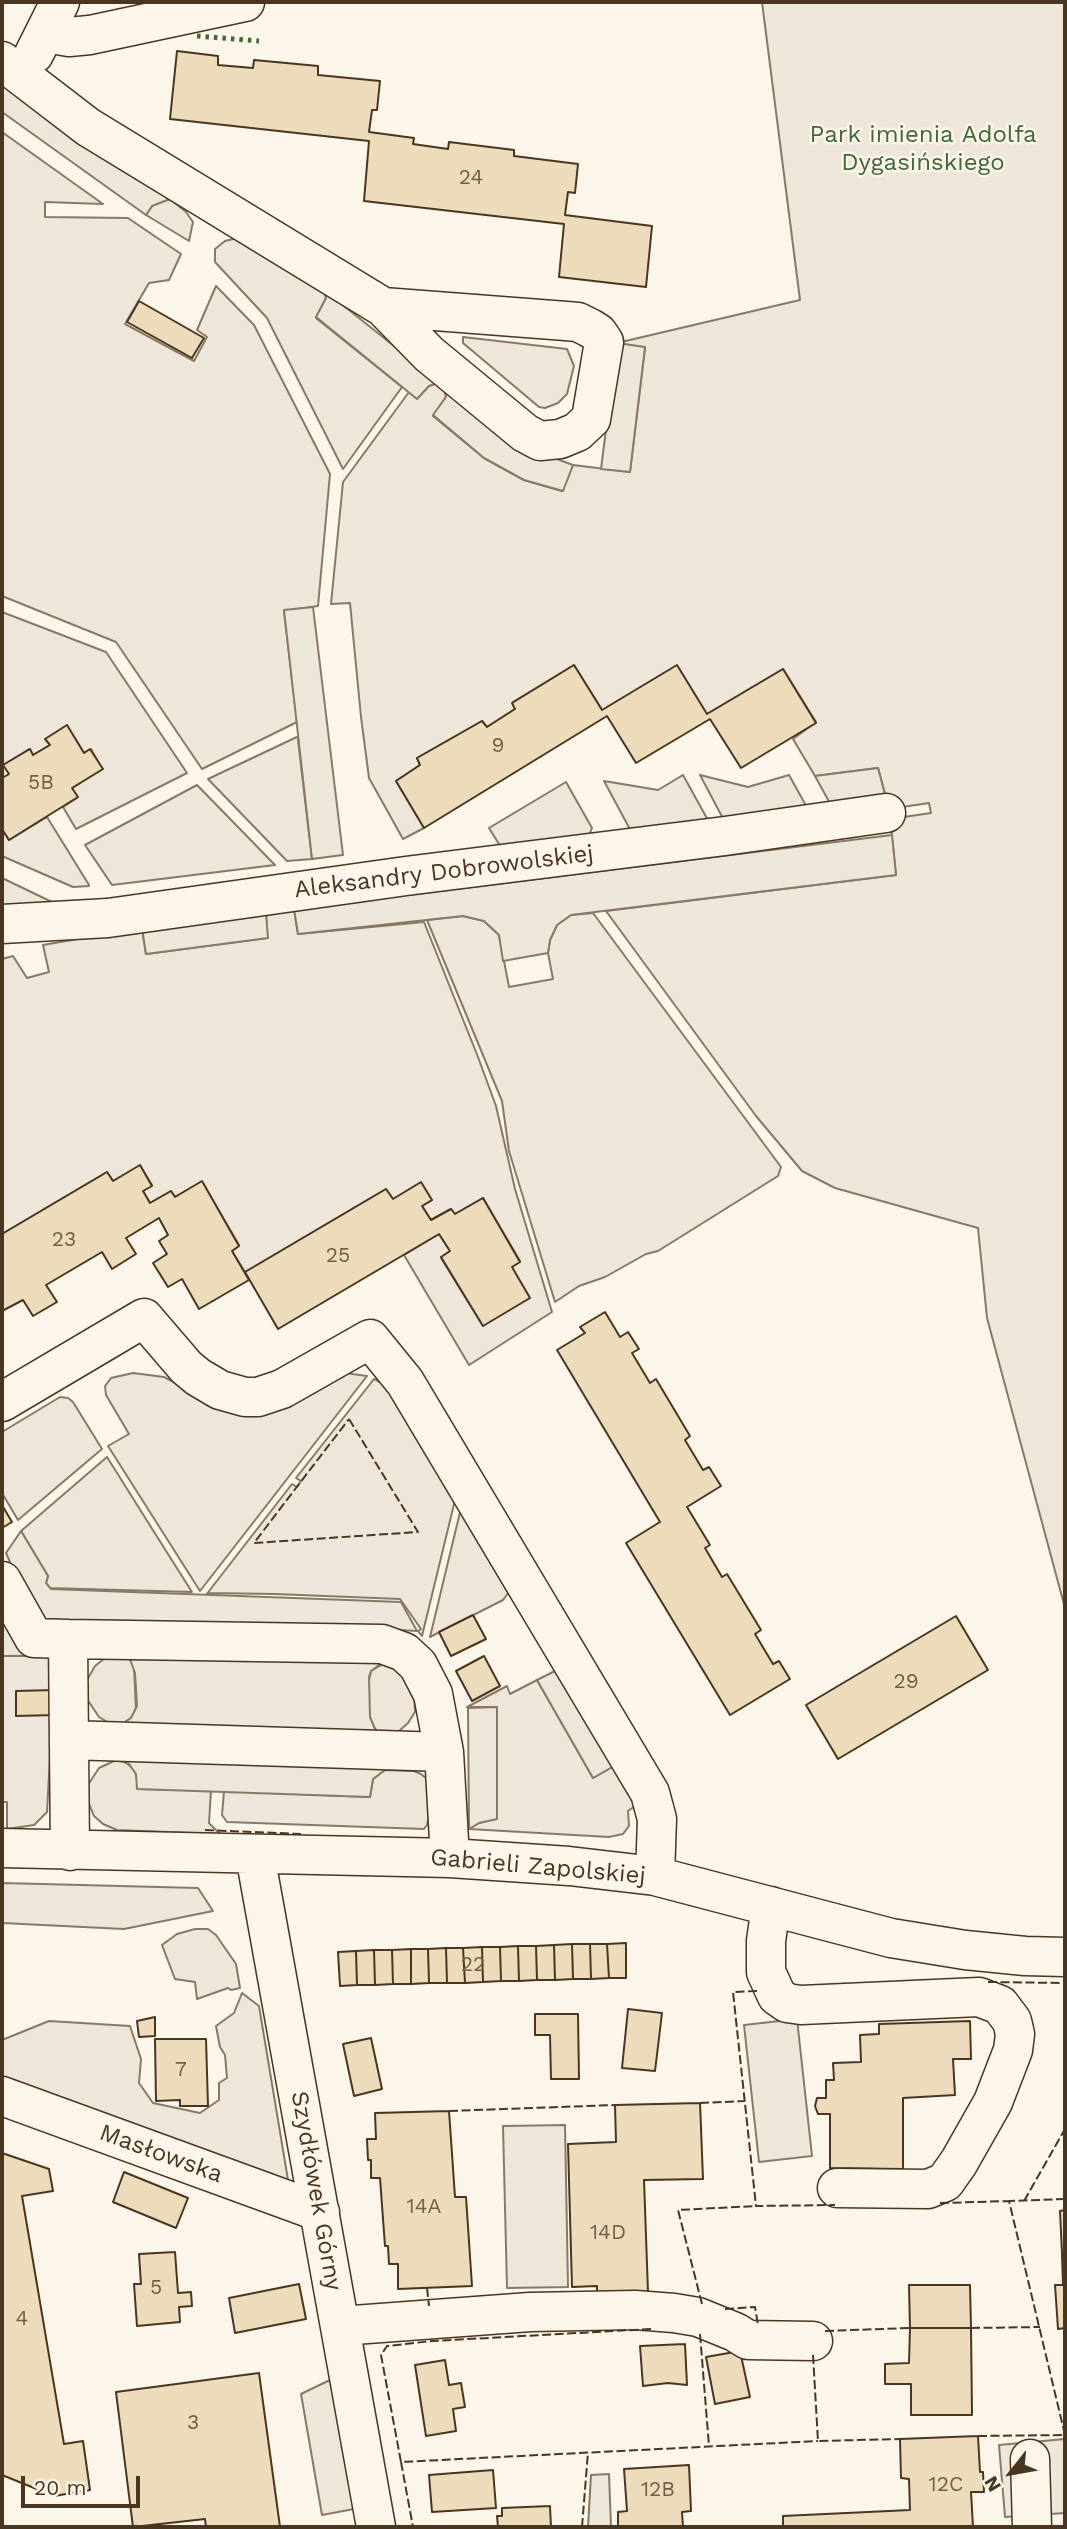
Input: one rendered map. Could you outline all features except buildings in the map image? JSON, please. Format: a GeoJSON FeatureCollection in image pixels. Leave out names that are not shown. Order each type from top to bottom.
{"type":"FeatureCollection","features":[{"type":"Feature","properties":{"kind":"street"},"geometry":{"type":"LineString","coordinates":[[245,2],[90,35],[69,37],[52,17],[12,69],[88,127],[383,307],[429,354],[536,440],[566,437],[577,432],[591,419],[604,342],[598,333],[590,328],[578,322],[383,307]]}},
{"type":"Feature","properties":{"kind":"street","name":"Aleksandry Dobrowolskiej"},"geometry":{"type":"LineString","coordinates":[[2,924],[108,918],[886,813]]}},
{"type":"Feature","properties":{"kind":"street"},"geometry":{"type":"LineString","coordinates":[[2,1402],[144,1318],[186,1367],[198,1377],[220,1390],[245,1397],[258,1397],[282,1389],[370,1339],[405,1381],[650,1793],[657,1819],[654,1876]]}},
{"type":"Feature","properties":{"kind":"street"},"geometry":{"type":"LineString","coordinates":[[2,1581],[34,1638],[382,1644],[394,1647],[418,1665],[426,1677],[438,1712],[444,1752],[450,1858]]}},
{"type":"Feature","properties":{"kind":"street"},"geometry":{"type":"LineString","coordinates":[[68,1639],[70,1851]]}},
{"type":"Feature","properties":{"kind":"street"},"geometry":{"type":"LineString","coordinates":[[69,1740],[444,1752]]}},
{"type":"Feature","properties":{"kind":"street","name":"Gabrieli Zapolskiej"},"geometry":{"type":"LineString","coordinates":[[2,1848],[450,1858],[569,1866],[654,1876],[891,1938],[977,1951],[1065,1957]]}},
{"type":"Feature","properties":{"kind":"street","name":"Szydłówek Górny"},"geometry":{"type":"LineString","coordinates":[[255,1855],[376,2527]]}},
{"type":"Feature","properties":{"kind":"street"},"geometry":{"type":"LineString","coordinates":[[771,1906],[766,1941],[766,1972],[777,1996],[787,2003],[801,2005],[979,1997],[1000,2005],[1012,2021],[1015,2034],[1013,2050],[993,2102],[945,2182],[928,2189],[837,2188]]}},
{"type":"Feature","properties":{"kind":"street","name":"Masłowska"},"geometry":{"type":"LineString","coordinates":[[2,2096],[320,2212]]}},
{"type":"Feature","properties":{"kind":"street"},"geometry":{"type":"LineString","coordinates":[[340,2326],[530,2312],[635,2309],[698,2317],[748,2340],[813,2341]]}},
{"type":"Feature","properties":{"kind":"street"},"geometry":{"type":"LineString","coordinates":[[1030,2459],[1032,2527]]}},
{"type":"Feature","properties":{"kind":"green space","name":"Park imienia Adolfa Dygasińskiego"},"geometry":{"type":"Polygon","coordinates":[[[762,2],[1065,2],[1065,1608],[987,1318],[978,1228],[835,1188],[802,1171],[756,1116],[606,911],[896,875],[890,819],[931,813],[929,803],[889,809],[878,768],[815,776],[793,739],[816,722],[783,669],[707,714],[602,710],[574,665],[513,702],[515,709],[487,727],[482,721],[417,758],[420,765],[396,781],[424,828],[403,839],[369,778],[350,603],[331,604],[343,482],[409,392],[417,398],[429,386],[439,382],[444,387],[446,397],[433,416],[484,458],[524,480],[562,491],[573,465],[630,472],[645,348],[617,343],[800,300],[762,2]]]}},
{"type":"Feature","properties":{"kind":"green space"},"geometry":{"type":"Polygon","coordinates":[[[2,132],[103,204],[45,202],[45,217],[128,218],[181,254],[169,280],[149,283],[125,324],[194,361],[207,337],[197,330],[216,286],[254,325],[330,474],[318,606],[284,611],[297,722],[202,769],[116,642],[2,596],[2,132]]]}},
{"type":"Feature","properties":{"kind":"green space"},"geometry":{"type":"Polygon","coordinates":[[[170,199],[186,212],[193,222],[189,241],[146,215],[152,206],[161,200],[170,199]]]}},
{"type":"Feature","properties":{"kind":"green space"},"geometry":{"type":"Polygon","coordinates":[[[237,238],[324,290],[326,298],[316,318],[402,387],[343,469],[267,318],[215,262],[215,249],[225,241],[237,238]]]}},
{"type":"Feature","properties":{"kind":"green space"},"geometry":{"type":"Polygon","coordinates":[[[463,337],[567,349],[574,366],[567,394],[558,403],[545,408],[539,407],[463,343],[463,337]]]}},
{"type":"Feature","properties":{"kind":"green space"},"geometry":{"type":"Polygon","coordinates":[[[2,612],[106,652],[187,773],[76,829],[63,807],[77,798],[72,788],[102,769],[91,749],[84,753],[67,726],[50,745],[33,755],[29,749],[2,766],[2,612]]]}},
{"type":"Feature","properties":{"kind":"green space"},"geometry":{"type":"Polygon","coordinates":[[[299,736],[312,859],[287,861],[208,779],[299,736]]]}},
{"type":"Feature","properties":{"kind":"green space"},"geometry":{"type":"Polygon","coordinates":[[[683,775],[709,822],[632,833],[604,781],[658,790],[683,775]]]}},
{"type":"Feature","properties":{"kind":"green space"},"geometry":{"type":"Polygon","coordinates":[[[700,775],[748,787],[789,775],[809,811],[727,826],[700,775]]]}},
{"type":"Feature","properties":{"kind":"green space"},"geometry":{"type":"Polygon","coordinates":[[[566,782],[592,828],[588,838],[502,849],[489,828],[566,782]]]}},
{"type":"Feature","properties":{"kind":"green space"},"geometry":{"type":"Polygon","coordinates":[[[197,785],[275,865],[112,885],[85,845],[197,785]]]}},
{"type":"Feature","properties":{"kind":"green space"},"geometry":{"type":"Polygon","coordinates":[[[47,817],[89,886],[73,887],[2,856],[2,829],[9,840],[47,817]]]}},
{"type":"Feature","properties":{"kind":"green space"},"geometry":{"type":"Polygon","coordinates":[[[2,878],[52,902],[2,910],[2,878]]]}},
{"type":"Feature","properties":{"kind":"green space"},"geometry":{"type":"Polygon","coordinates":[[[294,909],[298,934],[424,922],[478,1057],[496,1106],[515,1189],[552,1312],[469,1365],[404,1255],[439,1234],[450,1251],[441,1258],[483,1326],[512,1267],[520,1261],[483,1198],[455,1214],[451,1209],[431,1220],[422,1206],[432,1200],[393,1199],[386,1189],[245,1272],[232,1251],[239,1245],[202,1182],[175,1197],[171,1191],[150,1203],[143,1191],[152,1185],[140,1166],[113,1181],[107,1172],[2,1234],[2,959],[13,956],[27,978],[49,972],[43,945],[142,928],[146,954],[267,938],[266,913],[294,909]]]}},
{"type":"Feature","properties":{"kind":"green space"},"geometry":{"type":"Polygon","coordinates":[[[593,913],[781,1167],[778,1176],[658,1251],[646,1254],[605,1277],[579,1286],[555,1302],[509,1151],[502,1101],[427,920],[463,916],[484,921],[499,935],[509,987],[553,979],[548,953],[557,925],[571,915],[593,913]]]}},
{"type":"Feature","properties":{"kind":"green space"},"geometry":{"type":"Polygon","coordinates":[[[133,1373],[164,1377],[189,1390],[345,1373],[367,1376],[200,1591],[108,1446],[129,1434],[106,1395],[105,1386],[111,1378],[133,1373]]]}},
{"type":"Feature","properties":{"kind":"green space"},"geometry":{"type":"Polygon","coordinates":[[[374,1379],[384,1384],[456,1496],[422,1636],[418,1631],[421,1629],[400,1599],[275,1594],[206,1595],[292,1484],[297,1487],[301,1481],[296,1478],[374,1379]]]}},
{"type":"Feature","properties":{"kind":"green space"},"geometry":{"type":"Polygon","coordinates":[[[60,1397],[73,1402],[102,1449],[18,1520],[2,1493],[2,1432],[60,1397]]]}},
{"type":"Feature","properties":{"kind":"green space"},"geometry":{"type":"Polygon","coordinates":[[[107,1457],[192,1592],[48,1588],[48,1576],[21,1531],[107,1457]]]}},
{"type":"Feature","properties":{"kind":"green space"},"geometry":{"type":"Polygon","coordinates":[[[462,1504],[509,1592],[503,1600],[430,1637],[462,1504]]]}},
{"type":"Feature","properties":{"kind":"green space"},"geometry":{"type":"Polygon","coordinates":[[[2,1656],[50,1656],[51,1738],[47,1812],[34,1825],[7,1829],[7,1802],[2,1802],[2,1656]]]}},
{"type":"Feature","properties":{"kind":"green space"},"geometry":{"type":"Polygon","coordinates":[[[105,1658],[130,1659],[134,1667],[136,1710],[131,1718],[122,1724],[109,1723],[99,1717],[87,1699],[87,1680],[95,1666],[105,1658]]]}},
{"type":"Feature","properties":{"kind":"green space"},"geometry":{"type":"Polygon","coordinates":[[[383,1664],[393,1666],[414,1689],[415,1712],[398,1732],[378,1733],[372,1724],[367,1706],[371,1671],[383,1664]]]}},
{"type":"Feature","properties":{"kind":"green space"},"geometry":{"type":"Polygon","coordinates":[[[537,1680],[593,1778],[614,1766],[638,1804],[628,1811],[629,1826],[623,1834],[609,1837],[469,1829],[497,1818],[497,1707],[467,1707],[507,1686],[510,1694],[537,1680]]]}},
{"type":"Feature","properties":{"kind":"green space"},"geometry":{"type":"Polygon","coordinates":[[[116,1760],[125,1762],[134,1769],[138,1789],[211,1790],[209,1823],[220,1834],[117,1830],[103,1824],[94,1816],[89,1804],[88,1785],[99,1768],[116,1760]]]}},
{"type":"Feature","properties":{"kind":"green space"},"geometry":{"type":"Polygon","coordinates":[[[385,1770],[414,1771],[428,1780],[430,1811],[424,1829],[227,1822],[222,1815],[224,1791],[370,1797],[373,1779],[385,1770]]]}},
{"type":"Feature","properties":{"kind":"green space"},"geometry":{"type":"Polygon","coordinates":[[[2,1883],[198,1888],[213,1911],[124,1929],[2,1923],[2,1883]]]}},
{"type":"Feature","properties":{"kind":"green space"},"geometry":{"type":"Polygon","coordinates":[[[208,1929],[216,1935],[236,1964],[240,1988],[228,1988],[197,1999],[195,1982],[175,1979],[162,1945],[177,1934],[208,1929]]]}},
{"type":"Feature","properties":{"kind":"green space"},"geometry":{"type":"Polygon","coordinates":[[[242,1993],[259,2006],[288,2180],[2,2082],[2,2040],[49,2021],[130,2026],[141,2059],[139,2083],[153,2103],[200,2113],[219,2100],[219,2083],[227,2078],[225,2055],[220,2047],[216,2026],[234,2013],[242,1993]]]}},
{"type":"Feature","properties":{"kind":"shaded area"},"geometry":{"type":"Polygon","coordinates":[[[2,77],[170,199],[152,206],[146,215],[2,112],[2,77]]]}},
{"type":"Feature","properties":{"kind":"shaded area"},"geometry":{"type":"Polygon","coordinates":[[[324,290],[439,382],[429,386],[417,399],[316,317],[326,298],[324,290]]]}},
{"type":"Feature","properties":{"kind":"shaded area"},"geometry":{"type":"Polygon","coordinates":[[[617,343],[645,347],[630,472],[601,469],[617,343]]]}},
{"type":"Feature","properties":{"kind":"shaded area"},"geometry":{"type":"Polygon","coordinates":[[[444,387],[527,448],[573,465],[563,491],[524,480],[484,458],[433,415],[446,397],[444,387]]]}},
{"type":"Feature","properties":{"kind":"shaded area"},"geometry":{"type":"Polygon","coordinates":[[[313,607],[343,855],[312,859],[284,610],[313,607]]]}},
{"type":"Feature","properties":{"kind":"shaded area"},"geometry":{"type":"Polygon","coordinates":[[[878,768],[886,798],[832,807],[815,776],[878,768]]]}},
{"type":"Feature","properties":{"kind":"shaded area"},"geometry":{"type":"Polygon","coordinates":[[[892,835],[896,875],[571,915],[557,925],[548,953],[503,961],[499,935],[484,921],[463,916],[298,934],[294,909],[892,835]]]}},
{"type":"Feature","properties":{"kind":"shaded area"},"geometry":{"type":"Polygon","coordinates":[[[266,913],[268,938],[146,954],[142,928],[266,913]]]}},
{"type":"Feature","properties":{"kind":"shaded area"},"geometry":{"type":"Polygon","coordinates":[[[21,1531],[48,1576],[46,1583],[51,1589],[401,1602],[417,1631],[383,1629],[379,1665],[371,1671],[369,1677],[370,1717],[375,1729],[382,1735],[385,1770],[373,1779],[370,1797],[137,1789],[136,1774],[129,1764],[121,1761],[122,1724],[131,1718],[137,1706],[135,1673],[130,1659],[115,1655],[2,1656],[2,1567],[10,1562],[6,1553],[21,1531]]]}},
{"type":"Feature","properties":{"kind":"shaded area"},"geometry":{"type":"Polygon","coordinates":[[[559,1669],[614,1766],[593,1778],[537,1680],[559,1669]]]}},
{"type":"Feature","properties":{"kind":"shaded area"},"geometry":{"type":"Polygon","coordinates":[[[497,1707],[497,1819],[479,1823],[469,1829],[468,1708],[497,1707]]]}},
{"type":"Feature","properties":{"kind":"shaded area"},"geometry":{"type":"Polygon","coordinates":[[[797,2019],[812,2156],[759,2162],[744,2025],[797,2019]]]}},
{"type":"Feature","properties":{"kind":"shaded area"},"geometry":{"type":"Polygon","coordinates":[[[565,2125],[568,2287],[507,2288],[503,2126],[565,2125]]]}},
{"type":"Feature","properties":{"kind":"shaded area"},"geometry":{"type":"Polygon","coordinates":[[[332,2379],[354,2509],[322,2515],[301,2394],[332,2379]]]}},
{"type":"Feature","properties":{"kind":"shaded area"},"geometry":{"type":"Polygon","coordinates":[[[1065,2439],[1065,2513],[1005,2517],[999,2445],[1065,2439]]]}},
{"type":"Feature","properties":{"kind":"shaded area"},"geometry":{"type":"Polygon","coordinates":[[[609,2474],[611,2527],[588,2527],[591,2475],[609,2474]]]}},
{"type":"Feature","properties":{"kind":"hedge"},"geometry":{"type":"LineString","coordinates":[[197,36],[259,41]]}},
{"type":"Feature","properties":{"kind":"fence"},"geometry":{"type":"LineString","coordinates":[[349,1419],[418,1532],[254,1543],[299,1484],[349,1419]]}},
{"type":"Feature","properties":{"kind":"fence"},"geometry":{"type":"LineString","coordinates":[[205,1830],[301,1834]]}},
{"type":"Feature","properties":{"kind":"fence"},"geometry":{"type":"LineString","coordinates":[[988,1982],[1065,1983]]}},
{"type":"Feature","properties":{"kind":"fence"},"geometry":{"type":"LineString","coordinates":[[757,1991],[733,1992],[756,2206],[835,2205]]}},
{"type":"Feature","properties":{"kind":"fence"},"geometry":{"type":"LineString","coordinates":[[700,2103],[745,2101]]}},
{"type":"Feature","properties":{"kind":"fence"},"geometry":{"type":"LineString","coordinates":[[449,2111],[615,2105]]}},
{"type":"Feature","properties":{"kind":"fence"},"geometry":{"type":"LineString","coordinates":[[1024,2201],[1065,2129]]}},
{"type":"Feature","properties":{"kind":"fence"},"geometry":{"type":"LineString","coordinates":[[1065,2199],[1009,2201],[1065,2435]]}},
{"type":"Feature","properties":{"kind":"fence"},"geometry":{"type":"LineString","coordinates":[[940,2203],[1009,2201]]}},
{"type":"Feature","properties":{"kind":"fence"},"geometry":{"type":"LineString","coordinates":[[702,2304],[678,2210],[756,2206]]}},
{"type":"Feature","properties":{"kind":"fence"},"geometry":{"type":"LineString","coordinates":[[427,2288],[429,2306]]}},
{"type":"Feature","properties":{"kind":"fence"},"geometry":{"type":"LineString","coordinates":[[725,2309],[755,2307],[758,2325]]}},
{"type":"Feature","properties":{"kind":"fence"},"geometry":{"type":"LineString","coordinates":[[971,2328],[1040,2327]]}},
{"type":"Feature","properties":{"kind":"fence"},"geometry":{"type":"LineString","coordinates":[[825,2331],[910,2328]]}},
{"type":"Feature","properties":{"kind":"fence"},"geometry":{"type":"LineString","coordinates":[[651,2329],[387,2346],[381,2355],[401,2462],[818,2441]]}},
{"type":"Feature","properties":{"kind":"fence"},"geometry":{"type":"LineString","coordinates":[[700,2334],[709,2446]]}},
{"type":"Feature","properties":{"kind":"fence"},"geometry":{"type":"LineString","coordinates":[[813,2355],[818,2441],[900,2439]]}},
{"type":"Feature","properties":{"kind":"fence"},"geometry":{"type":"LineString","coordinates":[[978,2436],[1065,2435]]}},
{"type":"Feature","properties":{"kind":"fence"},"geometry":{"type":"LineString","coordinates":[[582,2527],[588,2452]]}},
{"type":"Feature","properties":{"kind":"fence"},"geometry":{"type":"LineString","coordinates":[[401,2462],[413,2527]]}}]}
